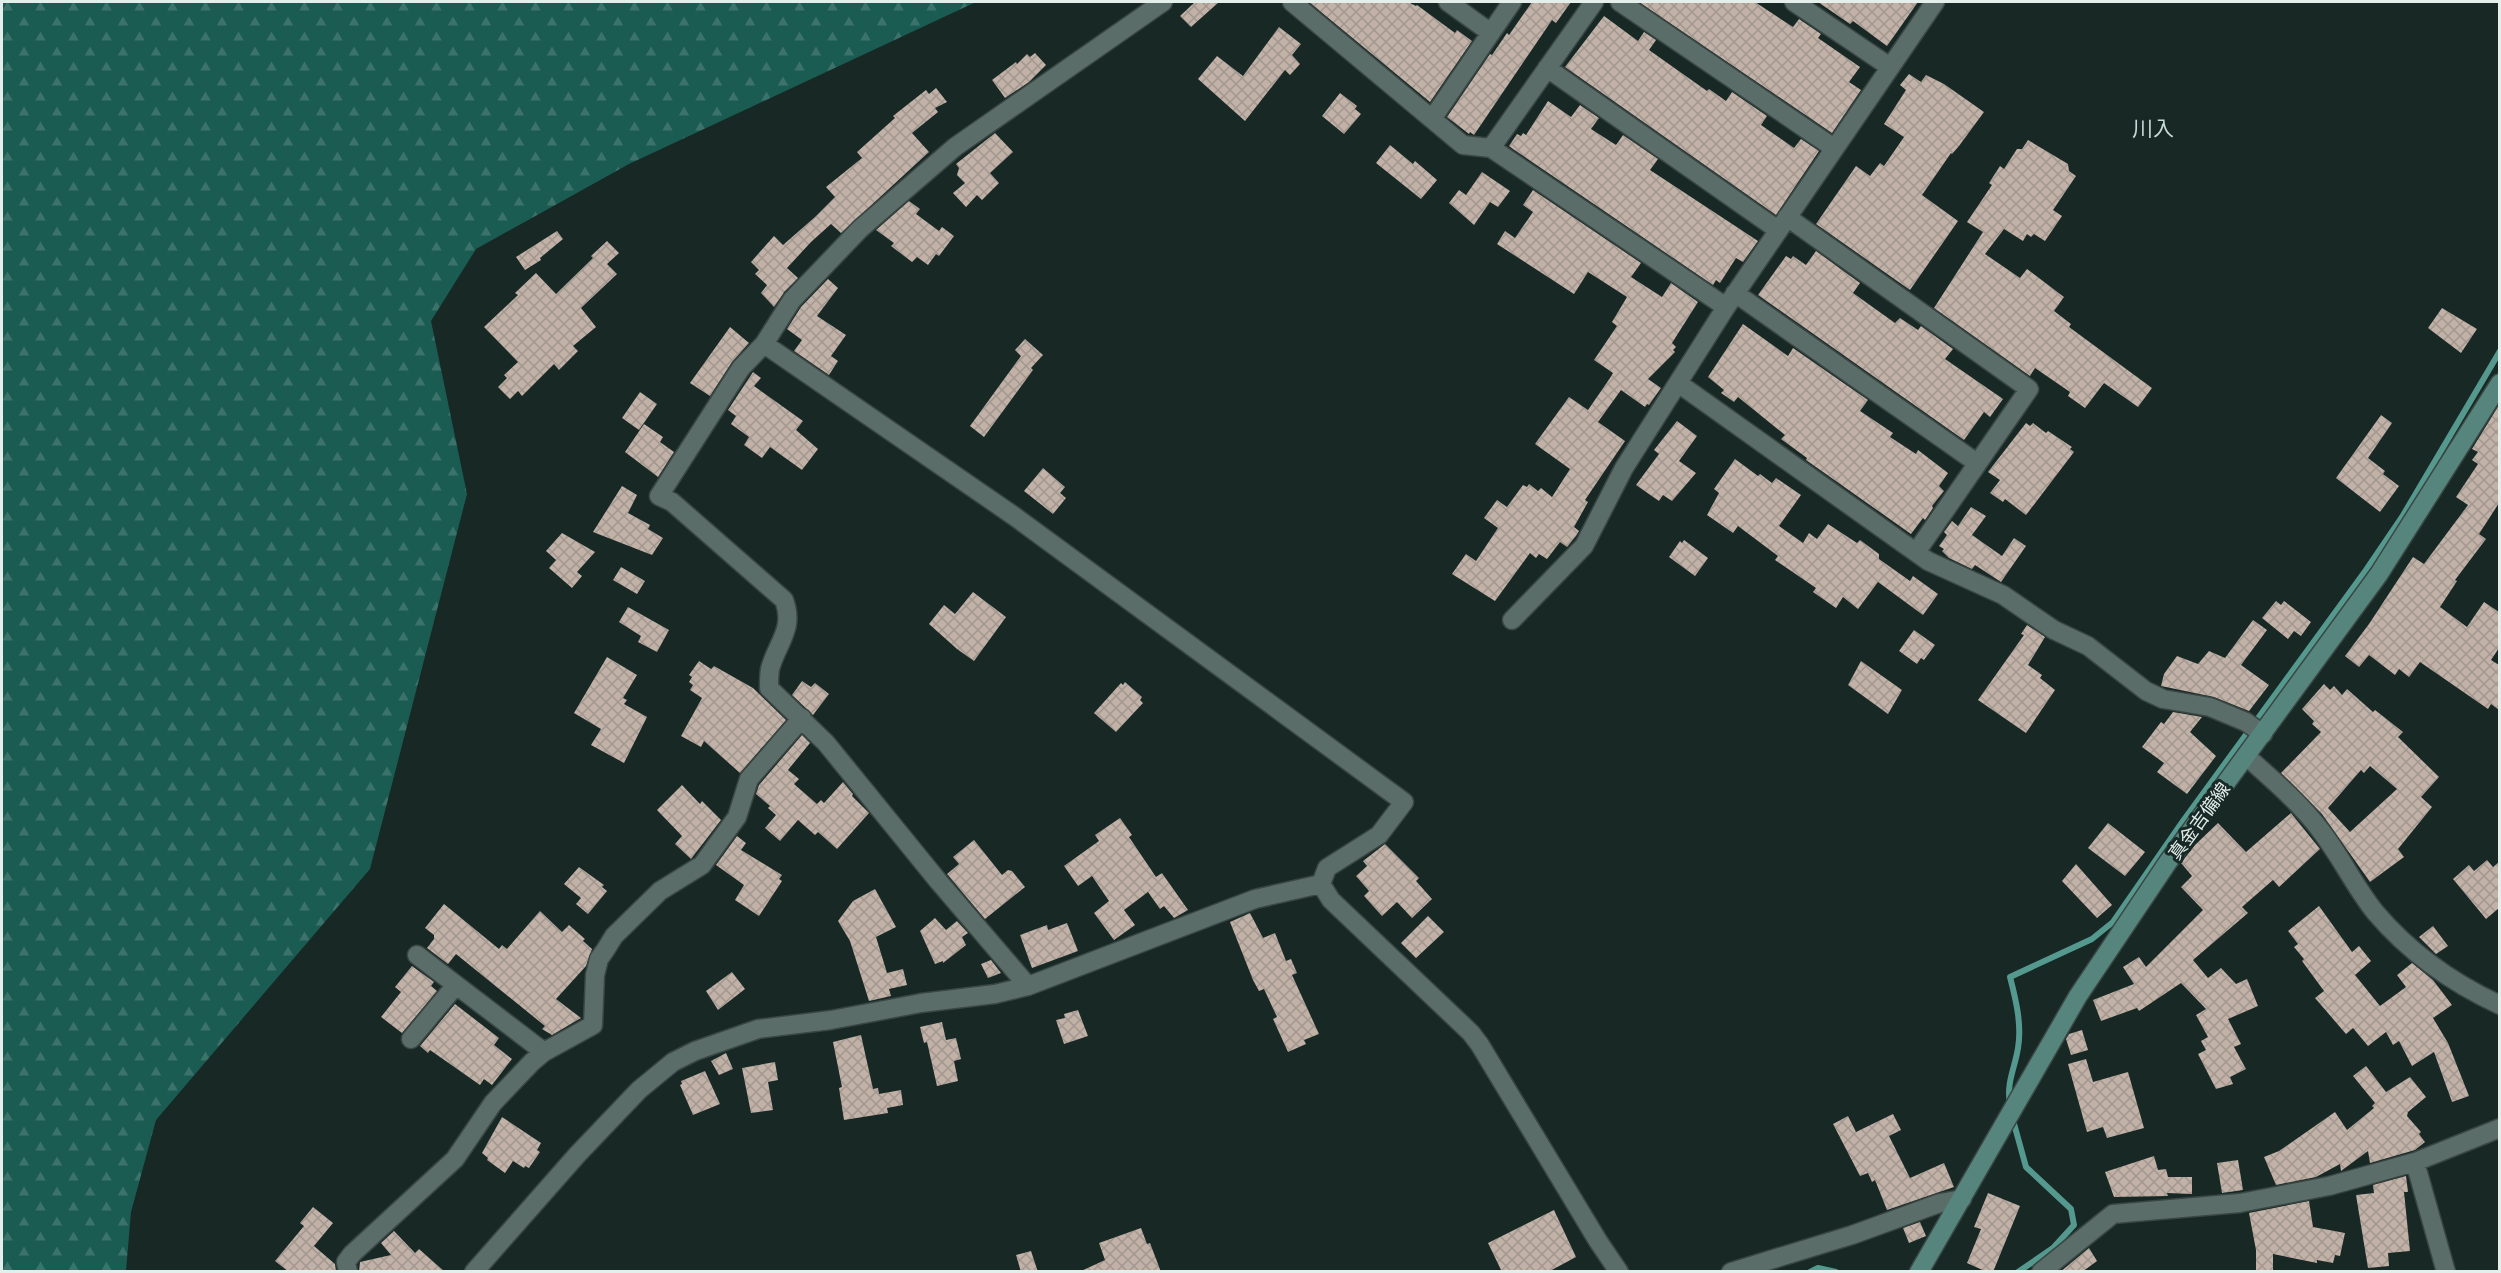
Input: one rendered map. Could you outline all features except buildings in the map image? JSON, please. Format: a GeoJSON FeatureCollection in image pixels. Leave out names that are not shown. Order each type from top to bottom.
{"type":"FeatureCollection","features":[{"type":"Feature","properties":{"kind":"main road","name":"真金吉備線"},"geometry":{"type":"LineString","coordinates":[[1919,1272],[2078,996],[2168,862],[2246,756],[2255,728],[2379,574],[2499,383]]}},
{"type":"Feature","properties":{"kind":"street"},"geometry":{"type":"LineString","coordinates":[[1029,986],[939,882],[826,743],[769,688],[770,670],[786,630],[789,613],[784,600],[672,502],[659,496],[727,387],[764,344],[792,300],[860,229],[955,147],[1162,2]]}},
{"type":"Feature","properties":{"kind":"street"},"geometry":{"type":"LineString","coordinates":[[1292,2],[1463,145],[1491,148],[1730,300],[1977,463]]}},
{"type":"Feature","properties":{"kind":"street"},"geometry":{"type":"LineString","coordinates":[[1448,2],[1491,33]]}},
{"type":"Feature","properties":{"kind":"street"},"geometry":{"type":"LineString","coordinates":[[1432,119],[1512,2]]}},
{"type":"Feature","properties":{"kind":"street"},"geometry":{"type":"LineString","coordinates":[[1491,148],[1594,2]]}},
{"type":"Feature","properties":{"kind":"street"},"geometry":{"type":"LineString","coordinates":[[1620,2],[1834,148]]}},
{"type":"Feature","properties":{"kind":"street"},"geometry":{"type":"LineString","coordinates":[[1512,620],[1552,576],[1584,546],[1624,468],[1730,300],[1935,2]]}},
{"type":"Feature","properties":{"kind":"street"},"geometry":{"type":"LineString","coordinates":[[1805,4],[1890,67]]}},
{"type":"Feature","properties":{"kind":"street"},"geometry":{"type":"LineString","coordinates":[[1547,68],[2029,389],[1917,551]]}},
{"type":"Feature","properties":{"kind":"street"},"geometry":{"type":"LineString","coordinates":[[764,344],[1014,516],[1404,802],[1379,835],[1328,868],[1321,884]]}},
{"type":"Feature","properties":{"kind":"street"},"geometry":{"type":"LineString","coordinates":[[1678,383],[1928,561],[2003,595],[2054,630],[2088,646],[2146,692],[2163,699],[2210,707],[2255,728]]}},
{"type":"Feature","properties":{"kind":"street"},"geometry":{"type":"LineString","coordinates":[[348,1272],[346,1262],[352,1254],[455,1159],[493,1103],[544,1052],[593,1024],[595,975],[599,959],[614,936],[660,891],[702,866],[737,817],[749,778],[802,718]]}},
{"type":"Feature","properties":{"kind":"street"},"geometry":{"type":"LineString","coordinates":[[2246,756],[2304,810],[2322,832],[2374,911],[2399,938],[2466,989],[2499,1005]]}},
{"type":"Feature","properties":{"kind":"street"},"geometry":{"type":"LineString","coordinates":[[474,1272],[577,1155],[639,1090],[653,1076],[687,1054],[758,1029],[831,1020],[921,1003],[995,994],[1029,986],[1255,899],[1321,884]]}},
{"type":"Feature","properties":{"kind":"street"},"geometry":{"type":"LineString","coordinates":[[1321,884],[1331,900],[1471,1033],[1619,1272]]}},
{"type":"Feature","properties":{"kind":"street"},"geometry":{"type":"LineString","coordinates":[[417,955],[544,1052]]}},
{"type":"Feature","properties":{"kind":"street"},"geometry":{"type":"LineString","coordinates":[[411,1039],[456,984]]}},
{"type":"Feature","properties":{"kind":"street"},"geometry":{"type":"LineString","coordinates":[[2041,1272],[2113,1214],[2240,1203],[2328,1186],[2415,1162],[2499,1128]]}},
{"type":"Feature","properties":{"kind":"street"},"geometry":{"type":"LineString","coordinates":[[2415,1162],[2446,1272]]}},
{"type":"Feature","properties":{"kind":"street"},"geometry":{"type":"LineString","coordinates":[[1731,1272],[1852,1235],[1940,1203],[1962,1199]]}},
{"type":"Feature","properties":{"kind":"green space"},"geometry":{"type":"Polygon","coordinates":[[[2,2],[976,2],[629,164],[476,249],[431,321],[467,494],[370,869],[156,1120],[131,1212],[126,1271],[2,1271],[2,2]]]}},
{"type":"Feature","properties":{"kind":"waterway"},"geometry":{"type":"LineString","coordinates":[[2010,1104],[2010,1082],[2018,1048],[2019,1030],[2010,977],[2092,939],[2113,922],[2402,517],[2500,351]]}},
{"type":"Feature","properties":{"kind":"waterway"},"geometry":{"type":"LineString","coordinates":[[2013,1120],[2026,1167],[2071,1209],[2074,1225],[2053,1248],[2018,1272]]}},
{"type":"Feature","properties":{"kind":"waterway"},"geometry":{"type":"LineString","coordinates":[[1810,1272],[1818,1268],[1836,1272]]}},
{"type":"Feature","properties":{"kind":"district","name":"川入"},"geometry":{"type":"Point","coordinates":[2153,128]}}]}
